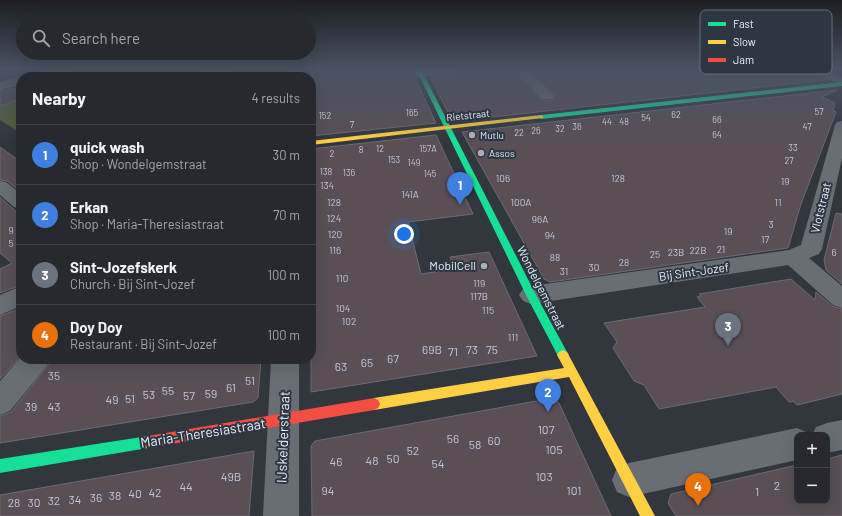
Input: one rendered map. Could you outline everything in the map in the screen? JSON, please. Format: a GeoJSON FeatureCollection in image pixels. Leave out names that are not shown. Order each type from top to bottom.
{"type":"FeatureCollection","features":[{"type":"Feature","properties":{"kind":"street","name":"Wondelgemstraat"},"geometry":{"type":"LineString","coordinates":[[430,93],[531,295],[648,516]]}},
{"type":"Feature","properties":{"kind":"street"},"geometry":{"type":"LineString","coordinates":[[544,93],[547,96]]}},
{"type":"Feature","properties":{"kind":"street","name":"Rietstraat"},"geometry":{"type":"LineString","coordinates":[[316,142],[761,93]]}},
{"type":"Feature","properties":{"kind":"street","name":"Vlotstraat"},"geometry":{"type":"LineString","coordinates":[[793,257],[811,249],[842,125]]}},
{"type":"Feature","properties":{"kind":"street"},"geometry":{"type":"LineString","coordinates":[[0,186],[16,199]]}},
{"type":"Feature","properties":{"kind":"street"},"geometry":{"type":"LineString","coordinates":[[793,257],[842,299]]}},
{"type":"Feature","properties":{"kind":"street","name":"Bij Sint-Jozef"},"geometry":{"type":"LineString","coordinates":[[531,295],[793,257]]}},
{"type":"Feature","properties":{"kind":"street"},"geometry":{"type":"LineString","coordinates":[[0,306],[16,298]]}},
{"type":"Feature","properties":{"kind":"street"},"geometry":{"type":"LineString","coordinates":[[0,402],[32,364]]}},
{"type":"Feature","properties":{"kind":"street","name":"IJskelderstraat"},"geometry":{"type":"LineString","coordinates":[[281,516],[285,364]]}},
{"type":"Feature","properties":{"kind":"street","name":"Maria-Theresiastraat"},"geometry":{"type":"LineString","coordinates":[[0,466],[571,372]]}},
{"type":"Feature","properties":{"kind":"street"},"geometry":{"type":"LineString","coordinates":[[830,437],[842,435]]}},
{"type":"Feature","properties":{"kind":"street"},"geometry":{"type":"LineString","coordinates":[[629,480],[794,445]]}},
{"type":"Feature","properties":{"kind":"green space"},"geometry":{"type":"Polygon","coordinates":[[[0,93],[10,93],[16,97],[16,130],[0,120],[0,106],[10,103],[0,97],[0,93]]]}},
{"type":"Feature","properties":{"kind":"building"},"geometry":{"type":"Polygon","coordinates":[[[0,93],[16,93],[16,101],[0,106],[0,93]]]}},
{"type":"Feature","properties":{"kind":"building"},"geometry":{"type":"Polygon","coordinates":[[[316,93],[422,93],[436,123],[316,135],[316,93]]]}},
{"type":"Feature","properties":{"kind":"building"},"geometry":{"type":"Polygon","coordinates":[[[438,93],[535,93],[542,100],[552,100],[555,95],[553,93],[708,93],[456,121],[453,114],[450,116],[438,93]]]}},
{"type":"Feature","properties":{"kind":"building"},"geometry":{"type":"Polygon","coordinates":[[[810,93],[830,93],[822,97],[835,103],[833,111],[836,112],[801,204],[788,248],[550,282],[544,279],[462,132],[810,93]]]}},
{"type":"Feature","properties":{"kind":"building"},"geometry":{"type":"Polygon","coordinates":[[[436,135],[473,214],[408,222],[421,274],[454,269],[450,257],[489,252],[537,356],[311,392],[311,364],[316,364],[316,148],[436,135]]]}},
{"type":"Feature","properties":{"kind":"building"},"geometry":{"type":"Polygon","coordinates":[[[0,147],[16,158],[16,188],[7,181],[0,180],[0,147]]]}},
{"type":"Feature","properties":{"kind":"building"},"geometry":{"type":"Polygon","coordinates":[[[0,197],[16,211],[16,287],[0,293],[0,269],[12,263],[0,253],[0,197]]]}},
{"type":"Feature","properties":{"kind":"building"},"geometry":{"type":"Polygon","coordinates":[[[836,213],[842,214],[842,284],[826,270],[824,260],[836,213]]]}},
{"type":"Feature","properties":{"kind":"building"},"geometry":{"type":"Polygon","coordinates":[[[791,279],[815,300],[816,292],[832,306],[842,309],[842,394],[797,405],[793,401],[789,402],[776,387],[659,409],[644,385],[634,381],[613,348],[617,342],[604,323],[705,307],[697,297],[701,296],[699,294],[791,279]]]}},
{"type":"Feature","properties":{"kind":"building"},"geometry":{"type":"Polygon","coordinates":[[[16,310],[16,361],[0,379],[0,316],[16,310]]]}},
{"type":"Feature","properties":{"kind":"building"},"geometry":{"type":"Polygon","coordinates":[[[49,364],[261,364],[258,398],[253,402],[0,443],[0,416],[11,412],[49,364]]]}},
{"type":"Feature","properties":{"kind":"building"},"geometry":{"type":"Polygon","coordinates":[[[553,398],[559,403],[611,516],[312,516],[311,446],[315,441],[553,398]]]}},
{"type":"Feature","properties":{"kind":"building"},"geometry":{"type":"Polygon","coordinates":[[[254,451],[249,516],[0,516],[0,495],[254,451]]]}},
{"type":"Feature","properties":{"kind":"building"},"geometry":{"type":"Polygon","coordinates":[[[842,455],[842,516],[676,516],[668,503],[671,494],[794,466],[794,504],[830,504],[830,458],[842,455]]]}},
{"type":"Feature","properties":{"kind":"traffic: fast"},"geometry":{"type":"LineString","coordinates":[[430,93],[531,295],[563,355]]}},
{"type":"Feature","properties":{"kind":"traffic: fast"},"geometry":{"type":"LineString","coordinates":[[541,117],[759,93]]}},
{"type":"Feature","properties":{"kind":"traffic: fast"},"geometry":{"type":"LineString","coordinates":[[0,466],[148,442]]}},
{"type":"Feature","properties":{"kind":"traffic: slow"},"geometry":{"type":"LineString","coordinates":[[316,142],[541,117]]}},
{"type":"Feature","properties":{"kind":"traffic: slow"},"geometry":{"type":"LineString","coordinates":[[563,355],[648,516]]}},
{"type":"Feature","properties":{"kind":"traffic: slow"},"geometry":{"type":"LineString","coordinates":[[374,404],[571,372]]}},
{"type":"Feature","properties":{"kind":"traffic: jam"},"geometry":{"type":"LineString","coordinates":[[148,442],[374,404]]}},
{"type":"Feature","properties":{"kind":"place","name":"Mutlu"},"geometry":{"type":"Point","coordinates":[472,135]}},
{"type":"Feature","properties":{"kind":"place","name":"Assos"},"geometry":{"type":"Point","coordinates":[481,153]}},
{"type":"Feature","properties":{"kind":"place","name":"quick wash"},"geometry":{"type":"Point","coordinates":[460,205]}},
{"type":"Feature","properties":{"kind":"place","name":"MobilCell"},"geometry":{"type":"Point","coordinates":[484,266]}},
{"type":"Feature","properties":{"kind":"place","name":"Sint-Jozefskerk"},"geometry":{"type":"Point","coordinates":[728,346]}},
{"type":"Feature","properties":{"kind":"place","name":"Erkan"},"geometry":{"type":"Point","coordinates":[548,412]}},
{"type":"Feature","properties":{"kind":"place","name":"Doy Doy"},"geometry":{"type":"Point","coordinates":[698,506]}}]}
